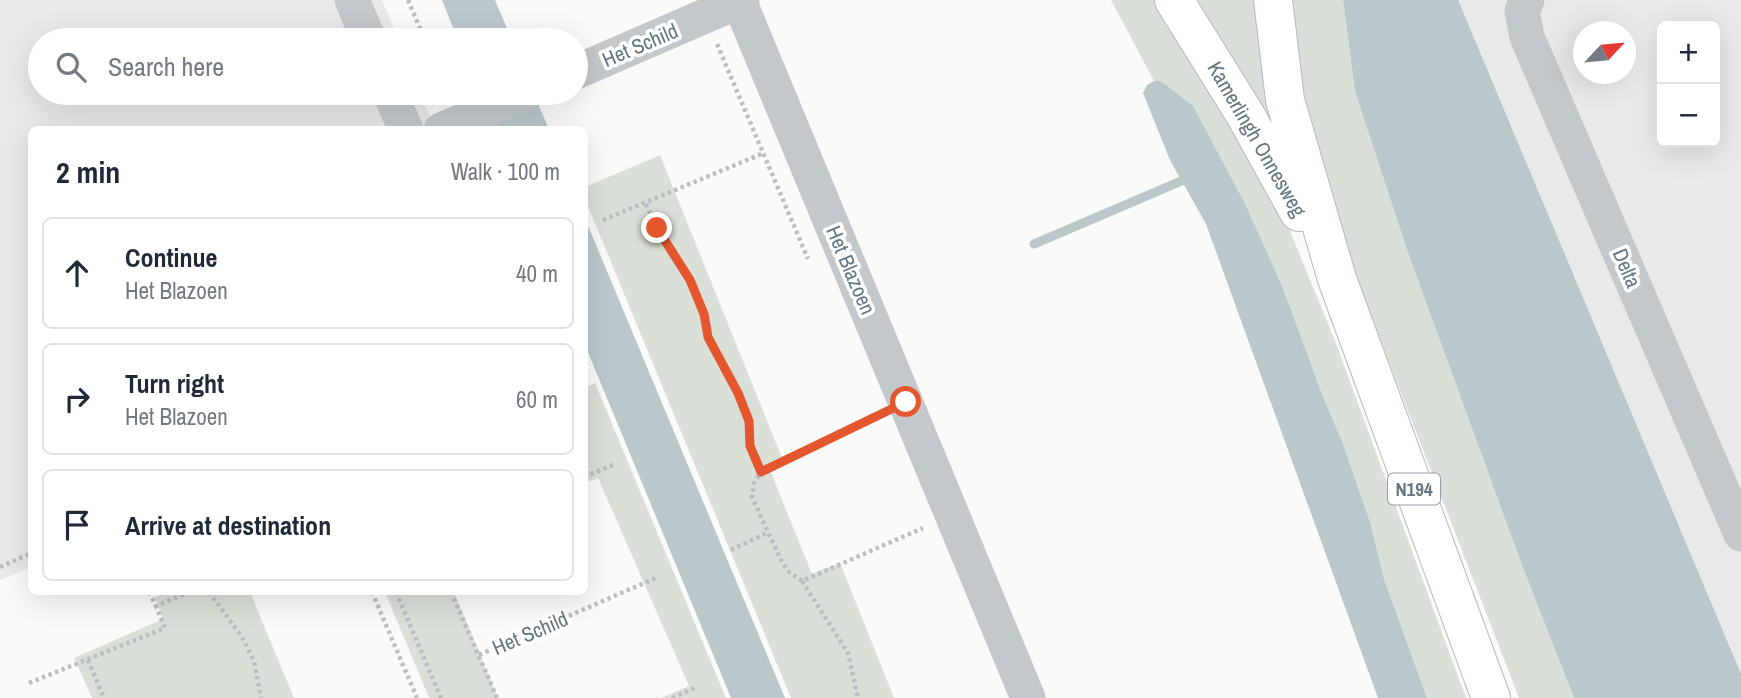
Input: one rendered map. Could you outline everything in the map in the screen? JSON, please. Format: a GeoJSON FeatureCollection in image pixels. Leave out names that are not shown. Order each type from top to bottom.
{"type":"FeatureCollection","features":[{"type":"Feature","properties":{"kind":"main road","name":"Kamerlingh Onnesweg"},"geometry":{"type":"LineString","coordinates":[[1174,0],[1246,116],[1337,279]]}},
{"type":"Feature","properties":{"kind":"main road","name":"Kamerlingh Onnesweg"},"geometry":{"type":"LineString","coordinates":[[1273,0],[1285,100],[1337,279],[1491,698]]}},
{"type":"Feature","properties":{"kind":"street"},"geometry":{"type":"LineString","coordinates":[[352,0],[364,28]]}},
{"type":"Feature","properties":{"kind":"street","name":"Delta"},"geometry":{"type":"LineString","coordinates":[[1527,0],[1522,11],[1527,37],[1741,534]]}},
{"type":"Feature","properties":{"kind":"street","name":"Het Schild"},"geometry":{"type":"LineString","coordinates":[[588,67],[741,1]]}},
{"type":"Feature","properties":{"kind":"street","name":"Het Blazoen"},"geometry":{"type":"LineString","coordinates":[[741,1],[906,402],[937,522],[1028,698]]}},
{"type":"Feature","properties":{"kind":"street"},"geometry":{"type":"LineString","coordinates":[[395,105],[404,126]]}},
{"type":"Feature","properties":{"kind":"street"},"geometry":{"type":"LineString","coordinates":[[450,126],[499,105]]}},
{"type":"Feature","properties":{"kind":"path"},"geometry":{"type":"LineString","coordinates":[[408,0],[420,28]]}},
{"type":"Feature","properties":{"kind":"path"},"geometry":{"type":"LineString","coordinates":[[715,38],[811,266]]}},
{"type":"Feature","properties":{"kind":"path"},"geometry":{"type":"LineString","coordinates":[[603,220],[796,139]]}},
{"type":"Feature","properties":{"kind":"path"},"geometry":{"type":"LineString","coordinates":[[646,204],[657,228],[690,280],[704,314],[708,337],[738,393],[749,421],[750,446],[761,472]]}},
{"type":"Feature","properties":{"kind":"path"},"geometry":{"type":"LineString","coordinates":[[858,698],[848,653],[802,581],[789,572],[780,560],[752,497],[754,482],[761,472],[906,402]]}},
{"type":"Feature","properties":{"kind":"path"},"geometry":{"type":"LineString","coordinates":[[869,405],[880,430]]}},
{"type":"Feature","properties":{"kind":"path"},"geometry":{"type":"LineString","coordinates":[[588,475],[615,464]]}},
{"type":"Feature","properties":{"kind":"path"},"geometry":{"type":"LineString","coordinates":[[916,516],[937,522]]}},
{"type":"Feature","properties":{"kind":"path"},"geometry":{"type":"LineString","coordinates":[[927,541],[937,522]]}},
{"type":"Feature","properties":{"kind":"path"},"geometry":{"type":"LineString","coordinates":[[802,581],[937,522]]}},
{"type":"Feature","properties":{"kind":"path"},"geometry":{"type":"LineString","coordinates":[[731,550],[769,532]]}},
{"type":"Feature","properties":{"kind":"path"},"geometry":{"type":"LineString","coordinates":[[0,567],[28,555]]}},
{"type":"Feature","properties":{"kind":"path","name":"Het Schild"},"geometry":{"type":"LineString","coordinates":[[479,654],[657,577]]}},
{"type":"Feature","properties":{"kind":"path"},"geometry":{"type":"LineString","coordinates":[[29,683],[164,628],[150,595]]}},
{"type":"Feature","properties":{"kind":"path"},"geometry":{"type":"LineString","coordinates":[[156,606],[182,595]]}},
{"type":"Feature","properties":{"kind":"path"},"geometry":{"type":"LineString","coordinates":[[211,595],[242,637],[254,661],[261,698]]}},
{"type":"Feature","properties":{"kind":"path"},"geometry":{"type":"LineString","coordinates":[[373,595],[417,698]]}},
{"type":"Feature","properties":{"kind":"path"},"geometry":{"type":"LineString","coordinates":[[397,595],[441,698]]}},
{"type":"Feature","properties":{"kind":"path","name":"Het Schild"},"geometry":{"type":"LineString","coordinates":[[453,595],[498,698]]}},
{"type":"Feature","properties":{"kind":"path"},"geometry":{"type":"LineString","coordinates":[[88,660],[104,698]]}},
{"type":"Feature","properties":{"kind":"path"},"geometry":{"type":"LineString","coordinates":[[672,698],[695,688]]}},
{"type":"Feature","properties":{"kind":"shaded area"},"geometry":{"type":"Polygon","coordinates":[[[0,0],[382,0],[394,28],[28,28],[28,105],[425,105],[435,126],[28,126],[28,568],[0,580],[0,0]]]}},
{"type":"Feature","properties":{"kind":"shaded area"},"geometry":{"type":"Polygon","coordinates":[[[442,0],[495,0],[507,28],[453,28],[442,0]]]}},
{"type":"Feature","properties":{"kind":"shaded area"},"geometry":{"type":"Polygon","coordinates":[[[1111,0],[1162,0],[1286,221],[1335,341],[1466,698],[1427,698],[1384,579],[1370,522],[1342,441],[1321,392],[1167,87],[1161,81],[1154,81],[1111,0]]]}},
{"type":"Feature","properties":{"kind":"shaded area"},"geometry":{"type":"Polygon","coordinates":[[[1186,0],[1259,0],[1288,150],[1186,0]]]}},
{"type":"Feature","properties":{"kind":"shaded area"},"geometry":{"type":"Polygon","coordinates":[[[1283,0],[1343,0],[1355,91],[1525,573],[1574,698],[1519,698],[1333,217],[1316,162],[1283,0]]]}},
{"type":"Feature","properties":{"kind":"shaded area"},"geometry":{"type":"Polygon","coordinates":[[[1343,0],[1458,0],[1741,674],[1741,698],[1574,698],[1525,573],[1409,255],[1355,91],[1343,0]]]}},
{"type":"Feature","properties":{"kind":"shaded area"},"geometry":{"type":"Polygon","coordinates":[[[1402,0],[1741,0],[1741,698],[1402,0]]]}},
{"type":"Feature","properties":{"kind":"shaded area"},"geometry":{"type":"Polygon","coordinates":[[[1161,81],[1193,106],[1245,204],[1282,286],[1342,441],[1370,522],[1384,579],[1427,698],[1378,698],[1206,224],[1170,160],[1143,93],[1147,85],[1161,81]]]}},
{"type":"Feature","properties":{"kind":"shaded area"},"geometry":{"type":"Polygon","coordinates":[[[485,105],[538,105],[548,126],[494,126],[485,105]]]}},
{"type":"Feature","properties":{"kind":"shaded area"},"geometry":{"type":"Polygon","coordinates":[[[660,155],[784,463],[770,470],[812,574],[840,563],[894,698],[791,698],[588,206],[588,186],[660,155]]]}},
{"type":"Feature","properties":{"kind":"shaded area"},"geometry":{"type":"Polygon","coordinates":[[[588,226],[785,698],[731,698],[588,352],[588,226]]]}},
{"type":"Feature","properties":{"kind":"shaded area"},"geometry":{"type":"Polygon","coordinates":[[[595,383],[726,698],[661,698],[689,686],[598,478],[588,482],[588,386],[595,383]]]}},
{"type":"Feature","properties":{"kind":"shaded area"},"geometry":{"type":"Polygon","coordinates":[[[251,595],[294,698],[92,698],[74,658],[163,619],[155,597],[251,595]]]}},
{"type":"Feature","properties":{"kind":"shaded area"},"geometry":{"type":"Polygon","coordinates":[[[386,595],[455,595],[498,698],[429,698],[386,595]]]}},
{"type":"Feature","properties":{"kind":"waterway"},"geometry":{"type":"LineString","coordinates":[[1034,244],[1193,176]]}},
{"type":"Feature","properties":{"kind":"route"},"geometry":{"type":"LineString","coordinates":[[657,228],[690,280],[704,314],[708,337],[738,393],[749,421],[750,446],[757,468],[761,472],[906,402]]}}]}
